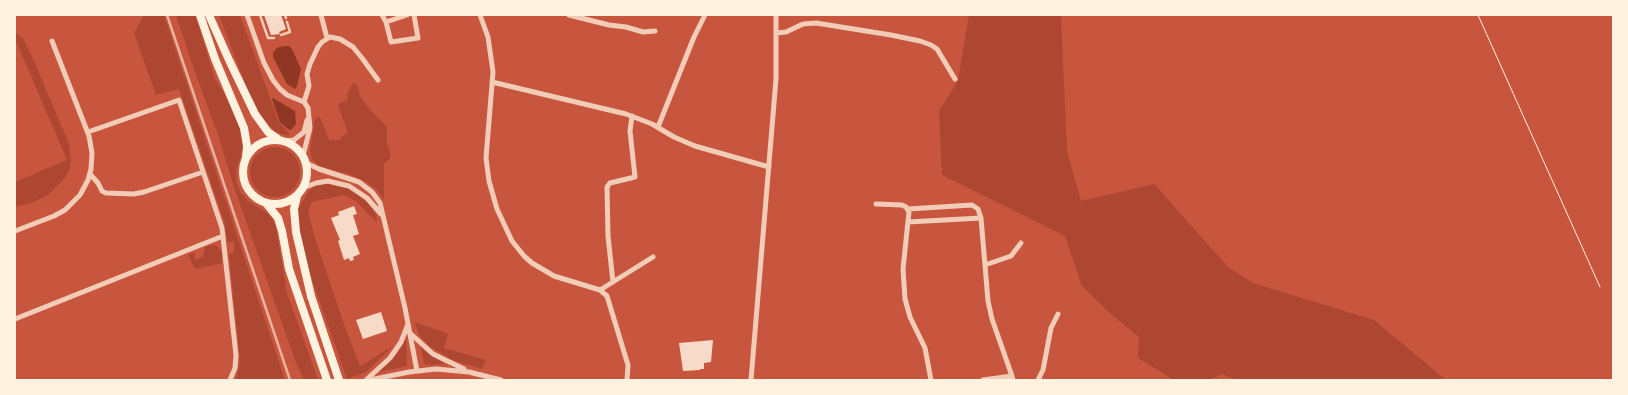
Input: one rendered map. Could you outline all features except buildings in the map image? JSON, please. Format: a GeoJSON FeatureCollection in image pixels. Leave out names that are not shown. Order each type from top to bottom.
{"type":"FeatureCollection","features":[{"type":"Feature","properties":{"kind":"main road"},"geometry":{"type":"LineString","coordinates":[[200,15],[215,59],[244,128],[247,146],[243,171],[245,184],[255,197],[266,203],[278,218],[289,269],[327,380]]}},
{"type":"Feature","properties":{"kind":"main road"},"geometry":{"type":"LineString","coordinates":[[210,15],[255,114],[268,132],[296,147],[305,160],[307,176],[303,188],[297,196],[294,209],[296,232],[311,296],[339,380]]}},
{"type":"Feature","properties":{"kind":"main road"},"geometry":{"type":"LineString","coordinates":[[246,159],[250,152],[260,144],[272,140],[283,141]]}},
{"type":"Feature","properties":{"kind":"main road"},"geometry":{"type":"LineString","coordinates":[[266,203],[282,204],[297,196]]}},
{"type":"Feature","properties":{"kind":"street"},"geometry":{"type":"LineString","coordinates":[[246,15],[264,63],[273,80],[287,95],[304,102],[307,106],[310,133],[305,160],[319,169],[364,185],[378,199],[409,324],[417,370]]}},
{"type":"Feature","properties":{"kind":"street"},"geometry":{"type":"LineString","coordinates":[[321,15],[327,38]]}},
{"type":"Feature","properties":{"kind":"street"},"geometry":{"type":"LineString","coordinates":[[382,15],[386,22],[391,42],[418,38],[414,15]]}},
{"type":"Feature","properties":{"kind":"street"},"geometry":{"type":"LineString","coordinates":[[386,22],[407,15]]}},
{"type":"Feature","properties":{"kind":"street"},"geometry":{"type":"LineString","coordinates":[[480,15],[488,37],[493,72],[486,137],[486,163],[493,198],[507,232],[524,256],[541,270],[565,280],[600,290],[609,298],[628,365],[627,380]]}},
{"type":"Feature","properties":{"kind":"street"},"geometry":{"type":"LineString","coordinates":[[569,15],[643,32],[655,31]]}},
{"type":"Feature","properties":{"kind":"street"},"geometry":{"type":"LineString","coordinates":[[597,22],[599,15]]}},
{"type":"Feature","properties":{"kind":"street"},"geometry":{"type":"LineString","coordinates":[[658,127],[694,37],[705,15]]}},
{"type":"Feature","properties":{"kind":"street"},"geometry":{"type":"LineString","coordinates":[[752,380],[776,79],[776,15]]}},
{"type":"Feature","properties":{"kind":"street"},"geometry":{"type":"LineString","coordinates":[[776,33],[786,32],[803,24],[816,23],[920,41],[937,49],[955,79]]}},
{"type":"Feature","properties":{"kind":"street"},"geometry":{"type":"LineString","coordinates":[[304,102],[309,86],[307,74],[310,64],[318,48],[327,38],[340,39],[353,47],[378,80]]}},
{"type":"Feature","properties":{"kind":"street"},"geometry":{"type":"LineString","coordinates":[[15,231],[54,216],[64,210],[80,195],[90,174],[92,153],[88,132],[52,41]]}},
{"type":"Feature","properties":{"kind":"street"},"geometry":{"type":"LineString","coordinates":[[492,82],[632,116],[695,146],[769,167]]}},
{"type":"Feature","properties":{"kind":"street"},"geometry":{"type":"LineString","coordinates":[[88,132],[179,100],[218,215],[223,236],[236,355],[235,368],[230,380]]}},
{"type":"Feature","properties":{"kind":"street"},"geometry":{"type":"LineString","coordinates":[[283,141],[294,140],[304,132],[308,112]]}},
{"type":"Feature","properties":{"kind":"street"},"geometry":{"type":"LineString","coordinates":[[613,282],[608,236],[606,187],[610,183],[635,177],[630,131],[632,116]]}},
{"type":"Feature","properties":{"kind":"street"},"geometry":{"type":"LineString","coordinates":[[90,174],[102,191],[106,193],[134,194],[203,172]]}},
{"type":"Feature","properties":{"kind":"street"},"geometry":{"type":"LineString","coordinates":[[303,188],[328,180],[350,186],[367,198],[383,217]]}},
{"type":"Feature","properties":{"kind":"street"},"geometry":{"type":"LineString","coordinates":[[876,204],[902,205],[908,209],[972,205],[978,209],[981,218],[987,296],[1012,378],[983,380]]}},
{"type":"Feature","properties":{"kind":"street"},"geometry":{"type":"LineString","coordinates":[[908,209],[904,269],[905,299],[910,317],[924,348],[931,380]]}},
{"type":"Feature","properties":{"kind":"street"},"geometry":{"type":"LineString","coordinates":[[908,222],[981,218]]}},
{"type":"Feature","properties":{"kind":"street"},"geometry":{"type":"LineString","coordinates":[[15,319],[223,236]]}},
{"type":"Feature","properties":{"kind":"street"},"geometry":{"type":"LineString","coordinates":[[985,264],[1011,256],[1020,243]]}},
{"type":"Feature","properties":{"kind":"street"},"geometry":{"type":"LineString","coordinates":[[600,290],[653,257]]}},
{"type":"Feature","properties":{"kind":"street"},"geometry":{"type":"LineString","coordinates":[[1038,380],[1044,370],[1051,328],[1058,314]]}},
{"type":"Feature","properties":{"kind":"street"},"geometry":{"type":"LineString","coordinates":[[366,380],[394,353],[409,324]]}},
{"type":"Feature","properties":{"kind":"street"},"geometry":{"type":"LineString","coordinates":[[411,334],[433,354],[469,372]]}},
{"type":"Feature","properties":{"kind":"street"},"geometry":{"type":"LineString","coordinates":[[370,380],[417,370],[444,369],[469,372],[501,380]]}},
{"type":"Feature","properties":{"kind":"lane"},"geometry":{"type":"LineString","coordinates":[[260,15],[268,38],[274,38]]}},
{"type":"Feature","properties":{"kind":"lane"},"geometry":{"type":"LineString","coordinates":[[281,35],[290,32],[287,22]]}},
{"type":"Feature","properties":{"kind":"path"},"geometry":{"type":"LineString","coordinates":[[1478,15],[1600,287]]}},
{"type":"Feature","properties":{"kind":"shaded area"},"geometry":{"type":"Polygon","coordinates":[[[144,15],[164,15],[285,380],[236,380],[240,362],[229,254],[234,253],[234,241],[227,242],[224,221],[179,89],[156,95],[134,33],[144,15]]]}},
{"type":"Feature","properties":{"kind":"shaded area"},"geometry":{"type":"Polygon","coordinates":[[[176,15],[195,15],[215,79],[239,123],[244,146],[236,171],[237,184],[241,193],[248,201],[267,213],[272,218],[276,227],[287,293],[318,380],[304,380],[295,360],[176,15]]]}},
{"type":"Feature","properties":{"kind":"shaded area"},"geometry":{"type":"Polygon","coordinates":[[[219,15],[240,15],[278,120],[290,135],[275,132],[262,118],[248,91],[219,15]]]}},
{"type":"Feature","properties":{"kind":"shaded area"},"geometry":{"type":"Polygon","coordinates":[[[969,15],[1061,15],[1067,152],[1081,201],[1154,184],[1228,267],[1253,283],[1374,320],[1446,380],[1237,380],[1222,374],[1210,380],[1174,380],[1138,358],[1139,337],[1082,286],[1065,236],[942,175],[939,111],[958,81],[969,15]]]}},
{"type":"Feature","properties":{"kind":"shaded area"},"geometry":{"type":"Polygon","coordinates":[[[15,32],[24,40],[34,61],[69,144],[71,161],[69,171],[64,179],[48,195],[31,203],[15,207],[15,182],[67,160],[15,39],[15,32]]]}},
{"type":"Feature","properties":{"kind":"shaded area"},"geometry":{"type":"Polygon","coordinates":[[[289,46],[292,49],[301,69],[295,89],[287,84],[273,57],[273,53],[277,48],[289,46]]]}},
{"type":"Feature","properties":{"kind":"shaded area"},"geometry":{"type":"Polygon","coordinates":[[[353,83],[358,86],[360,96],[368,107],[387,127],[387,143],[390,158],[384,164],[384,200],[377,190],[368,183],[349,174],[318,166],[312,159],[310,151],[315,118],[320,117],[329,140],[340,140],[342,136],[348,133],[338,106],[339,103],[348,100],[347,94],[353,83]]]}},
{"type":"Feature","properties":{"kind":"shaded area"},"geometry":{"type":"Polygon","coordinates":[[[273,98],[295,111],[296,124],[291,130],[280,122],[273,98]]]}},
{"type":"Feature","properties":{"kind":"shaded area"},"geometry":{"type":"Polygon","coordinates":[[[275,147],[284,149],[295,158],[300,172],[298,181],[289,192],[275,197],[266,195],[255,186],[250,172],[252,163],[261,152],[275,147]]]}},
{"type":"Feature","properties":{"kind":"shaded area"},"geometry":{"type":"Polygon","coordinates":[[[329,184],[346,187],[368,203],[376,215],[377,223],[356,201],[343,195],[312,202],[308,212],[345,327],[360,366],[393,346],[366,372],[347,379],[303,254],[298,226],[298,209],[309,191],[316,185],[329,184]]]}},
{"type":"Feature","properties":{"kind":"shaded area"},"geometry":{"type":"Polygon","coordinates":[[[217,246],[222,252],[222,263],[195,269],[188,255],[195,252],[194,260],[203,257],[205,247],[217,246]]]}},
{"type":"Feature","properties":{"kind":"shaded area"},"geometry":{"type":"Polygon","coordinates":[[[415,322],[448,334],[444,348],[486,360],[482,369],[452,360],[429,346],[419,335],[415,322]]]}},
{"type":"Feature","properties":{"kind":"shaded area"},"geometry":{"type":"Polygon","coordinates":[[[405,341],[407,366],[379,372],[397,354],[405,341]]]}},
{"type":"Feature","properties":{"kind":"shaded area"},"geometry":{"type":"Polygon","coordinates":[[[420,346],[426,352],[445,364],[425,365],[420,346]]]}},
{"type":"Feature","properties":{"kind":"railway"},"geometry":{"type":"LineString","coordinates":[[167,15],[290,380]]}}]}
